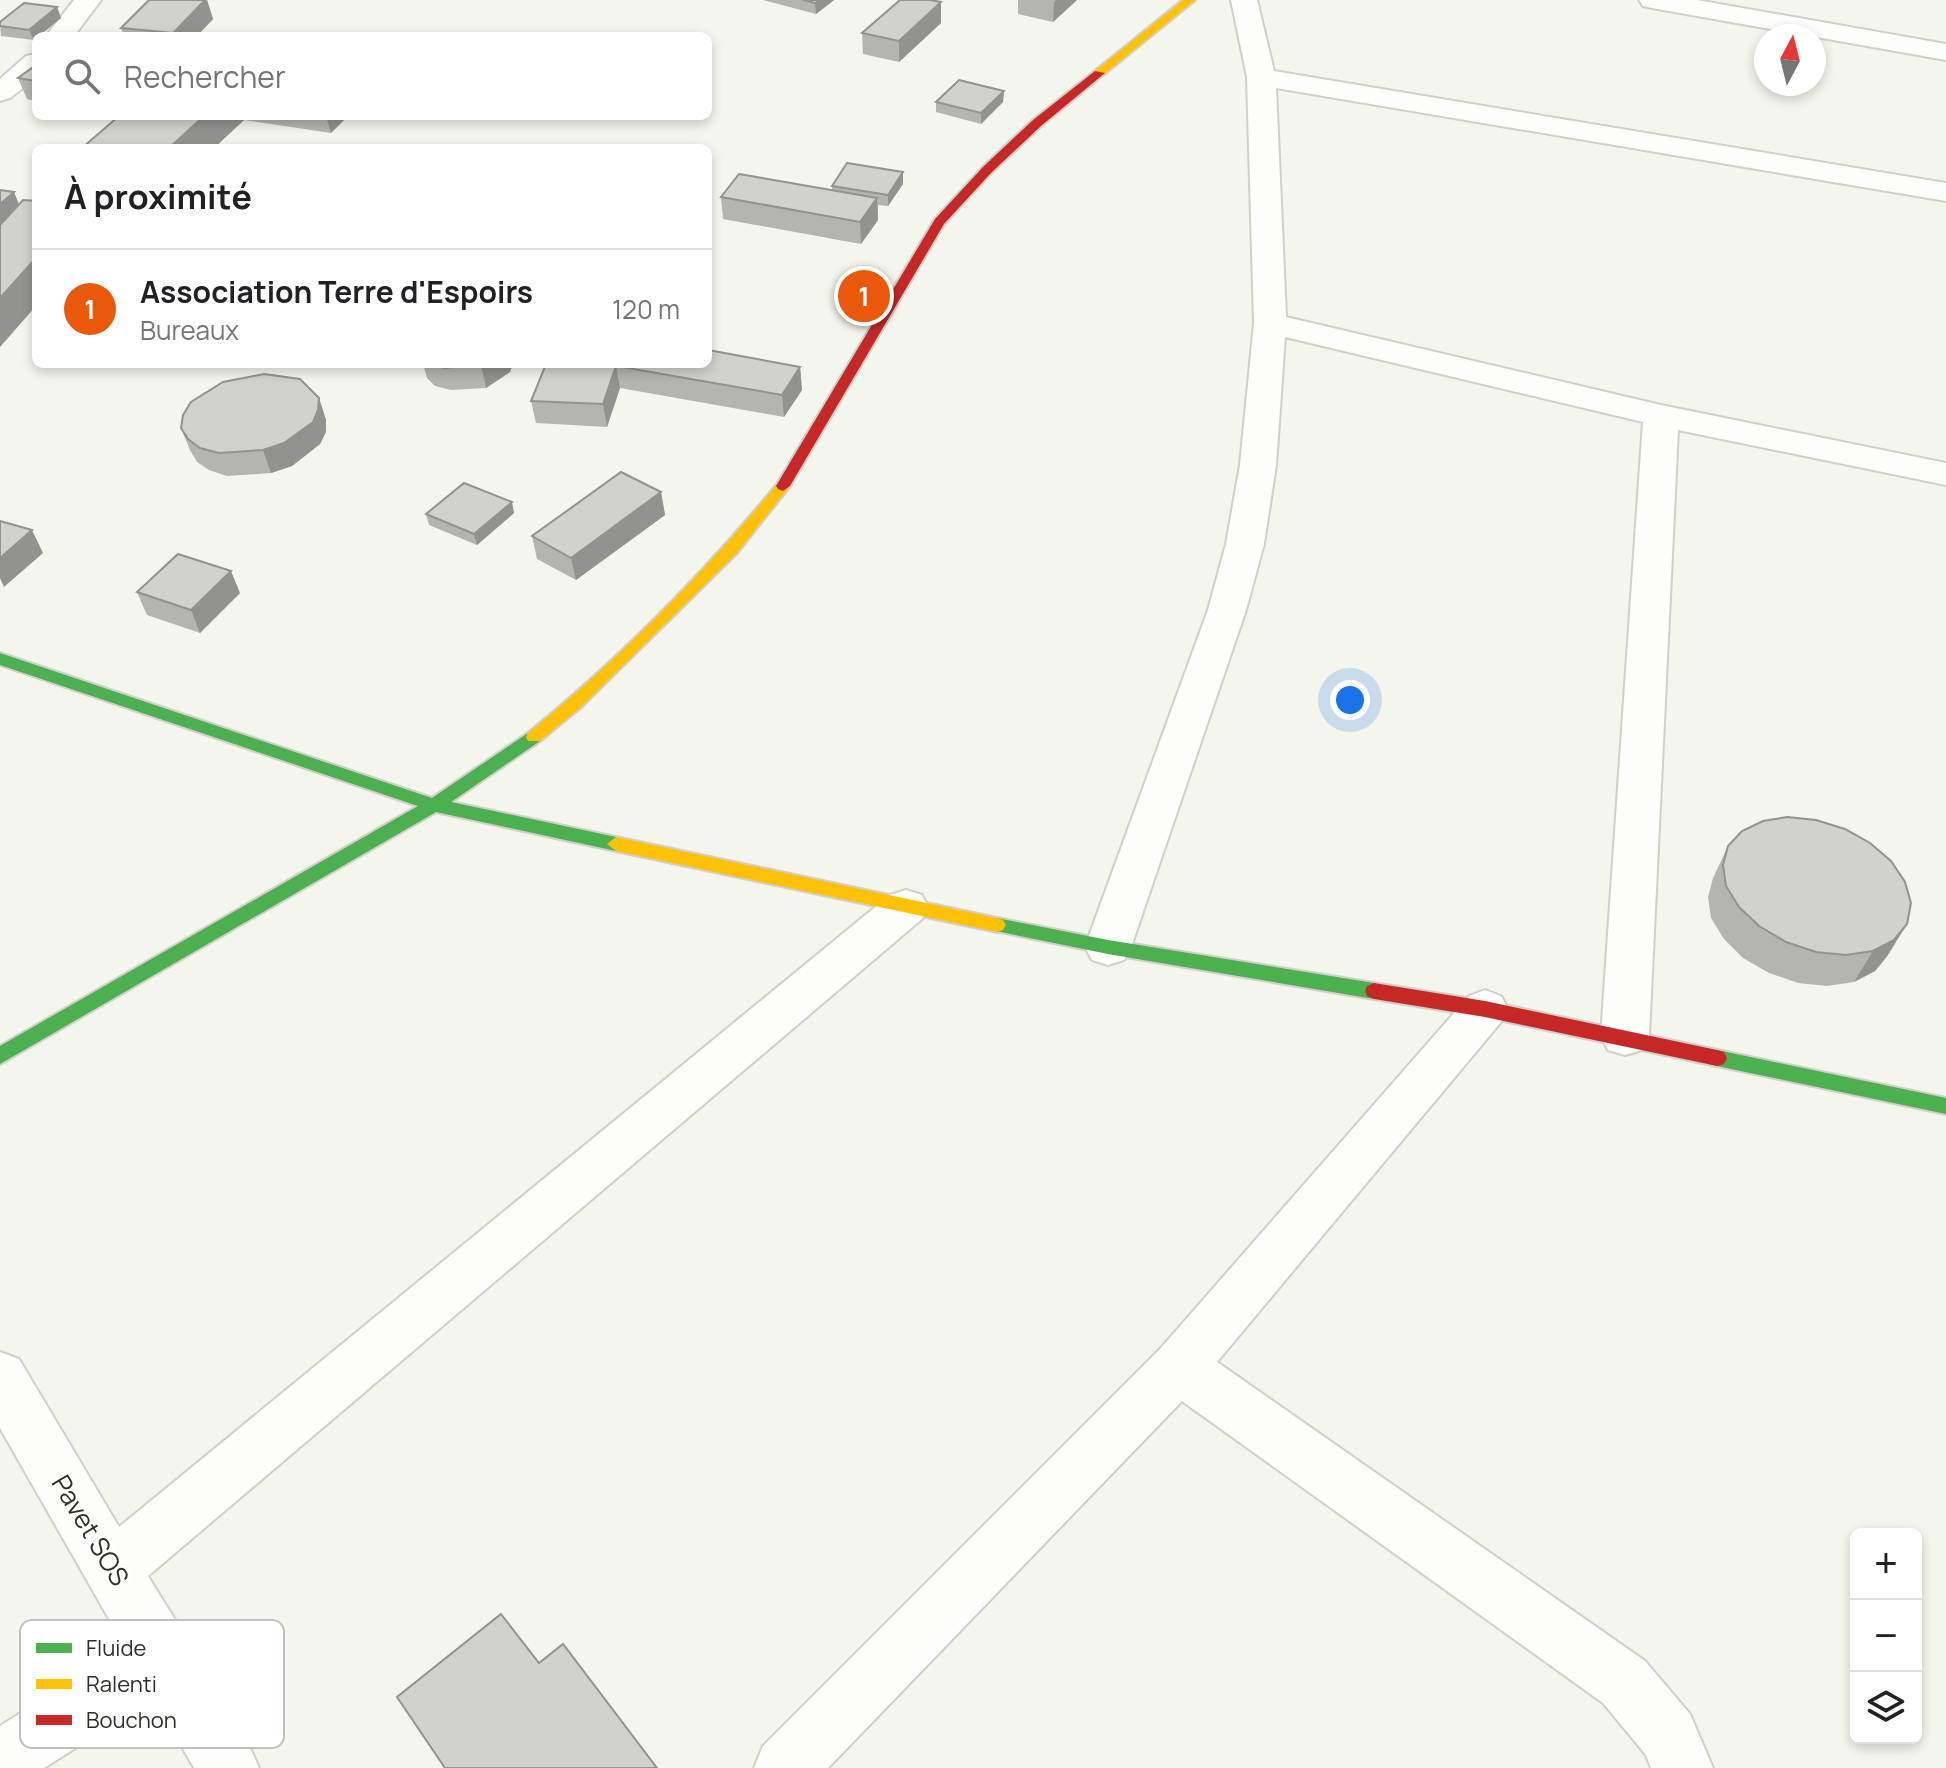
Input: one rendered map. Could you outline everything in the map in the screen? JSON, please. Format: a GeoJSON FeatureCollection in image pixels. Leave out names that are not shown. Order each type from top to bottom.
{"type":"FeatureCollection","features":[{"type":"Feature","properties":{"kind":"main road"},"geometry":{"type":"LineString","coordinates":[[0,1056],[434,805],[533,738],[574,704],[732,549],[769,506],[796,468],[939,222],[987,170],[1037,123],[1190,0]]}},
{"type":"Feature","properties":{"kind":"main road"},"geometry":{"type":"LineString","coordinates":[[0,659],[434,805],[906,907],[1108,947],[1485,1009],[1625,1036],[1946,1106]]}},
{"type":"Feature","properties":{"kind":"street"},"geometry":{"type":"LineString","coordinates":[[63,32],[88,0]]}},
{"type":"Feature","properties":{"kind":"street"},"geometry":{"type":"LineString","coordinates":[[1108,947],[1227,610],[1245,544],[1258,465],[1270,323],[1261,77],[1244,0]]}},
{"type":"Feature","properties":{"kind":"street"},"geometry":{"type":"LineString","coordinates":[[1652,0],[1946,52]]}},
{"type":"Feature","properties":{"kind":"street"},"geometry":{"type":"LineString","coordinates":[[0,92],[32,65]]}},
{"type":"Feature","properties":{"kind":"street"},"geometry":{"type":"LineString","coordinates":[[1261,77],[1946,192]]}},
{"type":"Feature","properties":{"kind":"street"},"geometry":{"type":"LineString","coordinates":[[1270,323],[1661,416],[1946,474]]}},
{"type":"Feature","properties":{"kind":"street"},"geometry":{"type":"LineString","coordinates":[[1625,1036],[1661,416]]}},
{"type":"Feature","properties":{"kind":"street"},"geometry":{"type":"LineString","coordinates":[[114,1568],[906,907]]}},
{"type":"Feature","properties":{"kind":"street"},"geometry":{"type":"LineString","coordinates":[[785,1768],[1179,1367],[1485,1009]]}},
{"type":"Feature","properties":{"kind":"street"},"geometry":{"type":"LineString","coordinates":[[1179,1367],[1624,1682],[1669,1735],[1682,1768]]}},
{"type":"Feature","properties":{"kind":"street","name":"Pavet SOS"},"geometry":{"type":"LineString","coordinates":[[0,1377],[144,1620]]}},
{"type":"Feature","properties":{"kind":"street"},"geometry":{"type":"LineString","coordinates":[[0,1761],[20,1748]]}},
{"type":"Feature","properties":{"kind":"street","name":"Pavet SOS"},"geometry":{"type":"LineString","coordinates":[[217,1748],[228,1768]]}},
{"type":"Feature","properties":{"kind":"building"},"geometry":{"type":"Polygon","coordinates":[[[149,0],[205,0],[174,32],[121,28],[149,0]]]}},
{"type":"Feature","properties":{"kind":"building"},"geometry":{"type":"Polygon","coordinates":[[[900,0],[941,2],[899,41],[862,33],[900,0]]]}},
{"type":"Feature","properties":{"kind":"building"},"geometry":{"type":"Polygon","coordinates":[[[24,3],[57,7],[29,30],[0,26],[0,22],[24,3]]]}},
{"type":"Feature","properties":{"kind":"building"},"geometry":{"type":"Polygon","coordinates":[[[32,68],[32,80],[18,78],[32,68]]]}},
{"type":"Feature","properties":{"kind":"building"},"geometry":{"type":"Polygon","coordinates":[[[959,80],[1004,91],[981,113],[936,102],[959,80]]]}},
{"type":"Feature","properties":{"kind":"building"},"geometry":{"type":"Polygon","coordinates":[[[114,120],[200,120],[173,144],[87,144],[114,120]]]}},
{"type":"Feature","properties":{"kind":"building"},"geometry":{"type":"Polygon","coordinates":[[[847,163],[903,172],[888,195],[832,186],[847,163]]]}},
{"type":"Feature","properties":{"kind":"building"},"geometry":{"type":"Polygon","coordinates":[[[739,174],[877,198],[860,222],[721,197],[739,174]]]}},
{"type":"Feature","properties":{"kind":"building"},"geometry":{"type":"Polygon","coordinates":[[[0,190],[14,192],[0,204],[0,190]]]}},
{"type":"Feature","properties":{"kind":"building"},"geometry":{"type":"Polygon","coordinates":[[[23,200],[32,201],[32,262],[0,298],[0,225],[23,200]]]}},
{"type":"Feature","properties":{"kind":"building"},"geometry":{"type":"Polygon","coordinates":[[[712,351],[800,367],[782,395],[627,368],[712,368],[712,351]]]}},
{"type":"Feature","properties":{"kind":"building"},"geometry":{"type":"Polygon","coordinates":[[[544,368],[615,368],[603,404],[531,401],[544,368]]]}},
{"type":"Feature","properties":{"kind":"building"},"geometry":{"type":"Polygon","coordinates":[[[264,374],[300,379],[319,398],[313,422],[284,443],[263,450],[219,453],[200,448],[188,439],[181,428],[183,415],[191,402],[223,382],[264,374]]]}},
{"type":"Feature","properties":{"kind":"building"},"geometry":{"type":"Polygon","coordinates":[[[621,472],[661,492],[571,558],[532,536],[621,472]]]}},
{"type":"Feature","properties":{"kind":"building"},"geometry":{"type":"Polygon","coordinates":[[[464,483],[512,502],[474,534],[426,514],[464,483]]]}},
{"type":"Feature","properties":{"kind":"building"},"geometry":{"type":"Polygon","coordinates":[[[0,521],[32,530],[0,558],[0,521]]]}},
{"type":"Feature","properties":{"kind":"building"},"geometry":{"type":"Polygon","coordinates":[[[178,554],[231,571],[191,610],[137,592],[178,554]]]}},
{"type":"Feature","properties":{"kind":"building"},"geometry":{"type":"Polygon","coordinates":[[[1787,817],[1816,820],[1845,829],[1870,843],[1891,861],[1905,882],[1911,903],[1907,924],[1894,940],[1873,951],[1846,955],[1816,952],[1786,942],[1759,926],[1739,907],[1726,886],[1723,865],[1728,846],[1742,831],[1763,821],[1787,817]]]}},
{"type":"Feature","properties":{"kind":"building"},"geometry":{"type":"Polygon","coordinates":[[[501,1614],[539,1663],[563,1644],[657,1768],[445,1768],[397,1697],[501,1614]]]}},
{"type":"Feature","properties":{"kind":"traffic: fast"},"geometry":{"type":"LineString","coordinates":[[0,659],[434,805],[616,844]]}},
{"type":"Feature","properties":{"kind":"traffic: fast"},"geometry":{"type":"LineString","coordinates":[[0,1056],[434,805],[534,737]]}},
{"type":"Feature","properties":{"kind":"traffic: fast"},"geometry":{"type":"LineString","coordinates":[[997,925],[1108,947],[1374,991]]}},
{"type":"Feature","properties":{"kind":"traffic: fast"},"geometry":{"type":"LineString","coordinates":[[1717,1058],[1946,1106]]}},
{"type":"Feature","properties":{"kind":"traffic: slow"},"geometry":{"type":"LineString","coordinates":[[1099,73],[1190,0]]}},
{"type":"Feature","properties":{"kind":"traffic: slow"},"geometry":{"type":"LineString","coordinates":[[534,737],[574,704],[732,549],[783,486]]}},
{"type":"Feature","properties":{"kind":"traffic: slow"},"geometry":{"type":"LineString","coordinates":[[616,844],[997,925]]}},
{"type":"Feature","properties":{"kind":"traffic: jam"},"geometry":{"type":"LineString","coordinates":[[783,486],[939,222],[987,170],[1037,123],[1099,73]]}},
{"type":"Feature","properties":{"kind":"traffic: jam"},"geometry":{"type":"LineString","coordinates":[[1374,991],[1485,1009],[1717,1058]]}},
{"type":"Feature","properties":{"kind":"place","name":"Association Terre d'Espoirs"},"geometry":{"type":"Point","coordinates":[864,296]}}]}
